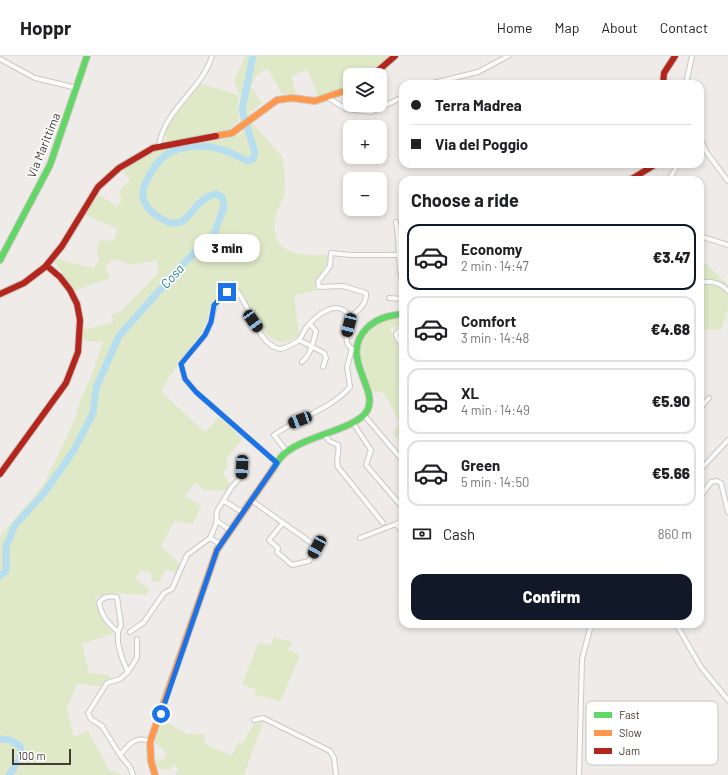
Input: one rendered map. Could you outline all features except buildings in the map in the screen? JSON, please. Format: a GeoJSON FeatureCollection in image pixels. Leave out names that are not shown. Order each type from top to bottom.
{"type":"FeatureCollection","features":[{"type":"Feature","properties":{"kind":"main road","name":"Via Marittima"},"geometry":{"type":"LineString","coordinates":[[0,260],[50,165],[87,56]]}},
{"type":"Feature","properties":{"kind":"main road"},"geometry":{"type":"LineString","coordinates":[[381,68],[395,56]]}},
{"type":"Feature","properties":{"kind":"main road"},"geometry":{"type":"LineString","coordinates":[[663,80],[664,73],[675,56]]}},
{"type":"Feature","properties":{"kind":"main road"},"geometry":{"type":"LineString","coordinates":[[0,298],[47,266],[75,227],[96,189],[109,176],[127,164],[159,146],[232,133],[272,103],[282,98],[292,98],[310,102],[343,92]]}},
{"type":"Feature","properties":{"kind":"main road"},"geometry":{"type":"LineString","coordinates":[[636,176],[650,168]]}},
{"type":"Feature","properties":{"kind":"main road"},"geometry":{"type":"LineString","coordinates":[[0,474],[66,383],[74,369],[78,352],[81,331],[76,301],[66,283],[57,273],[47,266]]}},
{"type":"Feature","properties":{"kind":"main road"},"geometry":{"type":"LineString","coordinates":[[0,294],[8,292]]}},
{"type":"Feature","properties":{"kind":"main road"},"geometry":{"type":"LineString","coordinates":[[155,775],[151,761],[150,742],[212,562],[220,544],[277,463],[287,452],[298,445],[353,423],[364,415],[369,406],[370,399],[354,350],[360,338],[372,323],[394,314],[399,314]]}},
{"type":"Feature","properties":{"kind":"street"},"geometry":{"type":"LineString","coordinates":[[159,146],[161,135],[173,112],[206,71],[212,56]]}},
{"type":"Feature","properties":{"kind":"street"},"geometry":{"type":"LineString","coordinates":[[445,80],[478,72],[508,56]]}},
{"type":"Feature","properties":{"kind":"street"},"geometry":{"type":"LineString","coordinates":[[687,80],[692,56]]}},
{"type":"Feature","properties":{"kind":"street"},"geometry":{"type":"LineString","coordinates":[[0,59],[35,78],[77,88]]}},
{"type":"Feature","properties":{"kind":"street"},"geometry":{"type":"LineString","coordinates":[[327,97],[346,109],[371,112],[399,99]]}},
{"type":"Feature","properties":{"kind":"street"},"geometry":{"type":"LineString","coordinates":[[704,147],[707,153],[728,181]]}},
{"type":"Feature","properties":{"kind":"street"},"geometry":{"type":"LineString","coordinates":[[396,222],[399,239],[399,273]]}},
{"type":"Feature","properties":{"kind":"street"},"geometry":{"type":"LineString","coordinates":[[704,237],[728,245]]}},
{"type":"Feature","properties":{"kind":"street"},"geometry":{"type":"LineString","coordinates":[[287,452],[274,435],[285,427],[324,408],[350,387],[347,367],[354,350],[347,345],[346,340],[350,317],[362,306],[366,299],[366,293],[343,286],[319,287],[318,282],[330,266],[331,253],[351,255],[399,255]]}},
{"type":"Feature","properties":{"kind":"street"},"geometry":{"type":"LineString","coordinates":[[704,282],[722,285],[728,291]]}},
{"type":"Feature","properties":{"kind":"street"},"geometry":{"type":"LineString","coordinates":[[277,463],[196,392],[185,379],[181,364],[205,335],[211,322],[214,305],[227,292],[235,289],[242,296],[253,321],[272,345],[283,348],[299,340],[310,324],[333,307],[343,310],[350,317]]}},
{"type":"Feature","properties":{"kind":"street"},"geometry":{"type":"LineString","coordinates":[[389,298],[399,299]]}},
{"type":"Feature","properties":{"kind":"street"},"geometry":{"type":"LineString","coordinates":[[302,362],[307,358],[312,347],[316,331],[310,324]]}},
{"type":"Feature","properties":{"kind":"street"},"geometry":{"type":"LineString","coordinates":[[399,331],[396,334],[399,341]]}},
{"type":"Feature","properties":{"kind":"street"},"geometry":{"type":"LineString","coordinates":[[299,340],[325,355],[323,367]]}},
{"type":"Feature","properties":{"kind":"street"},"geometry":{"type":"LineString","coordinates":[[704,404],[709,398]]}},
{"type":"Feature","properties":{"kind":"street"},"geometry":{"type":"LineString","coordinates":[[364,415],[399,456]]}},
{"type":"Feature","properties":{"kind":"street"},"geometry":{"type":"LineString","coordinates":[[353,423],[371,450],[366,465],[399,503]]}},
{"type":"Feature","properties":{"kind":"street"},"geometry":{"type":"LineString","coordinates":[[324,434],[329,441],[338,445],[340,450],[337,464],[338,468],[383,523]]}},
{"type":"Feature","properties":{"kind":"street"},"geometry":{"type":"LineString","coordinates":[[704,466],[728,440]]}},
{"type":"Feature","properties":{"kind":"street"},"geometry":{"type":"LineString","coordinates":[[130,632],[144,622],[164,593],[172,589],[187,555],[210,538],[217,520],[217,511],[231,488],[240,478],[242,467]]}},
{"type":"Feature","properties":{"kind":"street"},"geometry":{"type":"LineString","coordinates":[[704,491],[711,482],[717,481],[721,483],[728,512]]}},
{"type":"Feature","properties":{"kind":"street"},"geometry":{"type":"LineString","coordinates":[[251,500],[317,547],[309,561],[292,565],[277,552],[278,548],[269,540],[283,523]]}},
{"type":"Feature","properties":{"kind":"street"},"geometry":{"type":"LineString","coordinates":[[224,501],[242,512]]}},
{"type":"Feature","properties":{"kind":"street"},"geometry":{"type":"LineString","coordinates":[[217,520],[230,530]]}},
{"type":"Feature","properties":{"kind":"street"},"geometry":{"type":"LineString","coordinates":[[360,538],[399,522]]}},
{"type":"Feature","properties":{"kind":"street"},"geometry":{"type":"LineString","coordinates":[[396,524],[399,528]]}},
{"type":"Feature","properties":{"kind":"street"},"geometry":{"type":"LineString","coordinates":[[210,538],[220,544]]}},
{"type":"Feature","properties":{"kind":"street"},"geometry":{"type":"LineString","coordinates":[[118,632],[107,623],[100,609],[99,603],[101,599],[106,597],[117,597],[121,625],[118,632],[120,651],[128,672]]}},
{"type":"Feature","properties":{"kind":"street"},"geometry":{"type":"LineString","coordinates":[[579,775],[582,659],[591,628]]}},
{"type":"Feature","properties":{"kind":"street"},"geometry":{"type":"LineString","coordinates":[[678,628],[701,666],[728,700]]}},
{"type":"Feature","properties":{"kind":"street"},"geometry":{"type":"LineString","coordinates":[[133,775],[130,767],[120,755],[102,726],[91,720],[88,713],[107,683],[120,679],[128,672],[137,658],[137,639]]}},
{"type":"Feature","properties":{"kind":"street"},"geometry":{"type":"LineString","coordinates":[[254,720],[263,718],[330,751],[334,758],[336,775]]}},
{"type":"Feature","properties":{"kind":"street"},"geometry":{"type":"LineString","coordinates":[[120,755],[138,739],[145,738],[150,742]]}},
{"type":"Feature","properties":{"kind":"green space"},"geometry":{"type":"Polygon","coordinates":[[[245,56],[390,56],[376,68],[357,68],[355,66],[352,68],[343,68],[343,89],[317,97],[315,87],[307,70],[291,76],[296,94],[282,94],[268,69],[261,72],[251,87],[262,103],[249,113],[250,115],[240,124],[241,99],[234,81],[245,56]]]}},
{"type":"Feature","properties":{"kind":"green space"},"geometry":{"type":"Polygon","coordinates":[[[201,84],[238,95],[239,122],[224,132],[167,142],[164,131],[180,105],[201,84]]]}},
{"type":"Feature","properties":{"kind":"green space"},"geometry":{"type":"Polygon","coordinates":[[[252,123],[281,155],[283,164],[285,191],[275,218],[277,240],[289,251],[307,255],[328,255],[326,265],[318,280],[317,290],[294,295],[299,335],[285,342],[273,339],[262,329],[251,312],[242,293],[236,287],[223,292],[217,296],[211,305],[203,331],[175,368],[161,392],[205,432],[219,417],[243,438],[227,458],[227,467],[223,473],[230,485],[226,491],[204,490],[195,482],[185,497],[201,505],[193,524],[174,521],[161,547],[180,564],[175,573],[165,569],[160,582],[152,581],[151,573],[140,571],[136,579],[150,590],[146,595],[118,593],[95,597],[102,617],[114,633],[82,644],[89,673],[109,675],[110,679],[102,687],[77,683],[67,709],[74,737],[88,731],[109,770],[124,775],[0,775],[0,536],[42,487],[76,416],[81,398],[92,375],[103,342],[83,341],[83,330],[114,322],[111,314],[120,312],[158,273],[157,260],[130,265],[116,259],[105,265],[110,278],[74,291],[55,262],[57,258],[94,268],[99,259],[97,249],[100,240],[110,241],[115,238],[118,229],[85,215],[96,193],[118,207],[122,199],[119,195],[121,189],[130,181],[123,170],[155,150],[180,144],[223,140],[240,134],[252,123]]]}},
{"type":"Feature","properties":{"kind":"green space"},"geometry":{"type":"Polygon","coordinates":[[[704,264],[707,264],[728,285],[728,308],[721,330],[704,329],[704,264]]]}},
{"type":"Feature","properties":{"kind":"green space"},"geometry":{"type":"Polygon","coordinates":[[[399,316],[399,326],[389,329],[399,345],[399,424],[397,417],[384,393],[372,391],[364,373],[359,355],[361,339],[366,332],[379,323],[399,316]]]}},
{"type":"Feature","properties":{"kind":"green space"},"geometry":{"type":"Polygon","coordinates":[[[399,424],[399,442],[393,433],[399,424]]]}},
{"type":"Feature","properties":{"kind":"green space"},"geometry":{"type":"Polygon","coordinates":[[[274,637],[293,642],[288,650],[300,655],[280,702],[255,694],[255,689],[242,684],[259,642],[271,646],[274,637]]]}},
{"type":"Feature","properties":{"kind":"green space"},"geometry":{"type":"Polygon","coordinates":[[[161,719],[187,734],[204,734],[205,744],[232,756],[238,742],[242,744],[255,722],[264,720],[244,775],[175,775],[179,769],[173,765],[170,770],[157,768],[155,760],[163,760],[167,753],[155,743],[161,719]]]}},
{"type":"Feature","properties":{"kind":"waterway","name":"Cosa"},"geometry":{"type":"LineString","coordinates":[[0,576],[6,571],[6,547],[15,525],[45,492],[74,450],[93,413],[96,388],[119,336],[182,265],[214,234],[224,207],[222,197],[216,194],[209,196],[203,200],[186,219],[176,223],[169,222],[154,213],[145,203],[143,191],[150,174],[162,158],[179,149],[192,146],[224,150],[247,161],[253,159],[255,153],[242,110],[253,56]]}},
{"type":"Feature","properties":{"kind":"waterway","name":"Cosa"},"geometry":{"type":"LineString","coordinates":[[0,739],[10,740],[20,746],[21,750],[19,758],[9,775]]}},
{"type":"Feature","properties":{"kind":"traffic: fast"},"geometry":{"type":"LineString","coordinates":[[0,260],[50,165],[87,56]]}},
{"type":"Feature","properties":{"kind":"traffic: fast"},"geometry":{"type":"LineString","coordinates":[[273,469],[281,458],[291,449],[302,443],[352,423],[361,418],[367,411],[370,402],[358,361],[357,350],[359,339],[367,328],[379,319],[399,315]]}},
{"type":"Feature","properties":{"kind":"traffic: slow"},"geometry":{"type":"LineString","coordinates":[[216,136],[232,133],[277,100],[292,98],[315,101],[343,91]]}},
{"type":"Feature","properties":{"kind":"traffic: slow"},"geometry":{"type":"LineString","coordinates":[[155,775],[151,761],[150,742],[217,550],[273,469]]}},
{"type":"Feature","properties":{"kind":"traffic: jam"},"geometry":{"type":"LineString","coordinates":[[381,68],[395,56]]}},
{"type":"Feature","properties":{"kind":"traffic: jam"},"geometry":{"type":"LineString","coordinates":[[663,80],[664,73],[675,56]]}},
{"type":"Feature","properties":{"kind":"traffic: jam"},"geometry":{"type":"LineString","coordinates":[[0,294],[24,283],[45,267],[62,246],[98,187],[119,168],[153,148],[216,136]]}},
{"type":"Feature","properties":{"kind":"traffic: jam"},"geometry":{"type":"LineString","coordinates":[[636,176],[650,168]]}},
{"type":"Feature","properties":{"kind":"traffic: jam"},"geometry":{"type":"LineString","coordinates":[[0,474],[66,383],[78,352],[80,320],[77,304],[70,290],[60,277],[47,266]]}},
{"type":"Feature","properties":{"kind":"route"},"geometry":{"type":"LineString","coordinates":[[161,714],[217,550],[277,463],[196,392],[185,379],[181,364],[194,346],[205,335],[211,322],[214,305],[227,292]]}}]}
